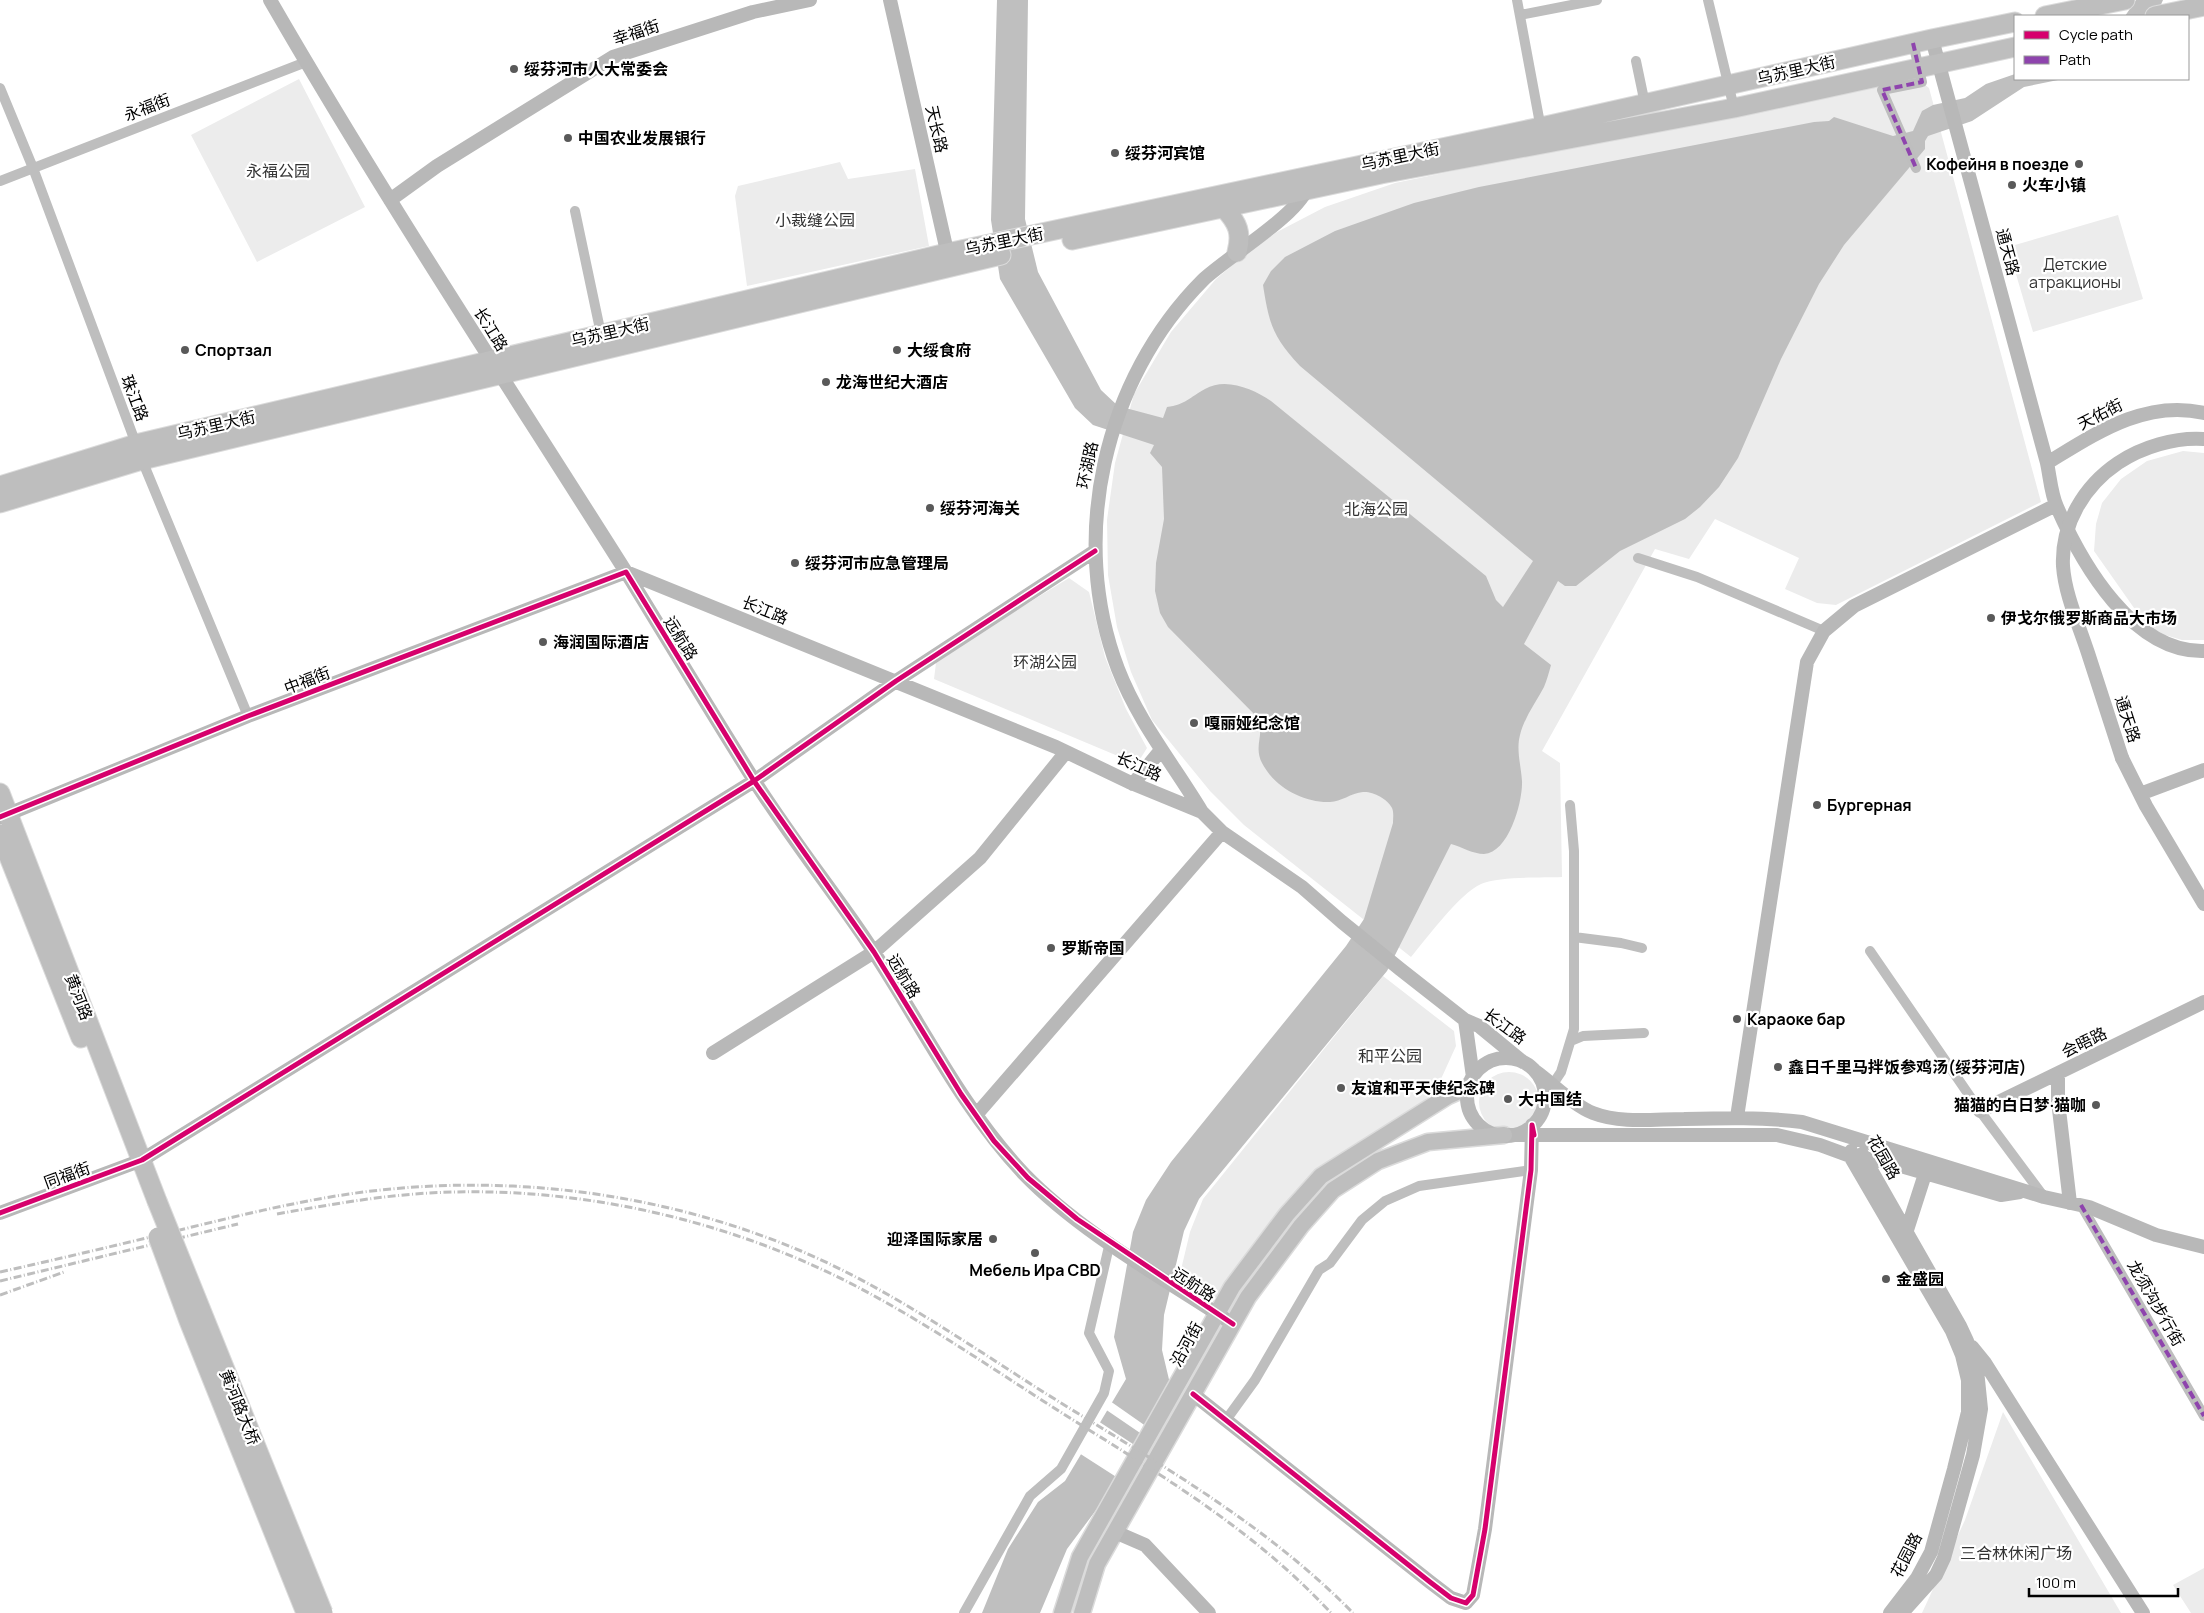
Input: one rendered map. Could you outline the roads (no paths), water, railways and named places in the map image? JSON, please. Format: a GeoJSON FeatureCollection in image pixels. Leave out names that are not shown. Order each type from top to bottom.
{"type":"FeatureCollection","features":[{"type":"Feature","properties":{"kind":"highway"},"geometry":{"type":"LineString","coordinates":[[2050,15],[2125,0]]}},
{"type":"Feature","properties":{"kind":"highway"},"geometry":{"type":"LineString","coordinates":[[2160,15],[2204,6]]}},
{"type":"Feature","properties":{"kind":"highway","name":"乌苏里大街"},"geometry":{"type":"LineString","coordinates":[[0,486],[949,260],[1309,183],[1381,174],[1542,135],[1645,104],[1913,43],[2014,22]]}},
{"type":"Feature","properties":{"kind":"highway","name":"乌苏里大街"},"geometry":{"type":"LineString","coordinates":[[1542,135],[1734,108],[2014,47]]}},
{"type":"Feature","properties":{"kind":"highway","name":"乌苏里大街"},"geometry":{"type":"LineString","coordinates":[[1028,242],[1224,208],[1309,183]]}},
{"type":"Feature","properties":{"kind":"highway"},"geometry":{"type":"LineString","coordinates":[[1224,208],[1233,218],[1240,232],[1237,252]]}},
{"type":"Feature","properties":{"kind":"highway","name":"乌苏里大街"},"geometry":{"type":"LineString","coordinates":[[494,368],[601,334],[949,260]]}},
{"type":"Feature","properties":{"kind":"highway","name":"乌苏里大街"},"geometry":{"type":"LineString","coordinates":[[0,503],[139,452]]}},
{"type":"Feature","properties":{"kind":"highway","name":"黄河路"},"geometry":{"type":"LineString","coordinates":[[0,793],[4,816],[152,1203]]}},
{"type":"Feature","properties":{"kind":"highway","name":"黄河路"},"geometry":{"type":"LineString","coordinates":[[0,834],[137,1162]]}},
{"type":"Feature","properties":{"kind":"highway","name":"黄河路大桥"},"geometry":{"type":"LineString","coordinates":[[152,1203],[189,1321],[306,1613]]}},
{"type":"Feature","properties":{"kind":"highway","name":"黄河路大桥"},"geometry":{"type":"LineString","coordinates":[[152,1203],[323,1613]]}},
{"type":"Feature","properties":{"kind":"main road","name":"沿河街"},"geometry":{"type":"LineString","coordinates":[[1062,1613],[1080,1557],[1232,1287],[1287,1214],[1321,1176],[1470,1082]]}},
{"type":"Feature","properties":{"kind":"main road","name":"沿河街"},"geometry":{"type":"LineString","coordinates":[[1082,1613],[1098,1564],[1248,1297],[1295,1234],[1333,1190],[1378,1161],[1428,1142],[1504,1135]]}},
{"type":"Feature","properties":{"kind":"street","name":"长江路"},"geometry":{"type":"LineString","coordinates":[[270,0],[494,368],[626,572],[896,681],[1066,752],[1133,784],[1202,812],[1222,832],[1302,886],[1342,922],[1465,1020],[1479,1026],[1524,1062]]}},
{"type":"Feature","properties":{"kind":"street","name":"幸福街"},"geometry":{"type":"LineString","coordinates":[[390,200],[437,166],[613,58],[753,12],[810,0]]}},
{"type":"Feature","properties":{"kind":"street","name":"天长路"},"geometry":{"type":"LineString","coordinates":[[890,0],[949,260]]}},
{"type":"Feature","properties":{"kind":"street"},"geometry":{"type":"LineString","coordinates":[[1517,0],[1542,135]]}},
{"type":"Feature","properties":{"kind":"street"},"geometry":{"type":"LineString","coordinates":[[1520,15],[1597,0]]}},
{"type":"Feature","properties":{"kind":"street"},"geometry":{"type":"LineString","coordinates":[[1708,0],[1734,108]]}},
{"type":"Feature","properties":{"kind":"street","name":"通天路"},"geometry":{"type":"LineString","coordinates":[[1932,39],[2047,462],[2056,505],[2087,566],[2126,616],[2145,632],[2167,644],[2183,649],[2204,651]]}},
{"type":"Feature","properties":{"kind":"street"},"geometry":{"type":"LineString","coordinates":[[1913,43],[1922,82],[1882,90],[1916,168]]}},
{"type":"Feature","properties":{"kind":"street"},"geometry":{"type":"LineString","coordinates":[[1636,61],[1645,104]]}},
{"type":"Feature","properties":{"kind":"street","name":"永福街"},"geometry":{"type":"LineString","coordinates":[[0,181],[306,62]]}},
{"type":"Feature","properties":{"kind":"street","name":"珠江路"},"geometry":{"type":"LineString","coordinates":[[0,88],[139,452],[248,716]]}},
{"type":"Feature","properties":{"kind":"street","name":"环湖路"},"geometry":{"type":"LineString","coordinates":[[1202,812],[1137,711],[1117,667],[1100,594],[1095,551],[1097,509],[1110,442],[1126,398],[1150,351],[1175,314],[1204,280],[1237,252],[1293,210],[1309,183]]}},
{"type":"Feature","properties":{"kind":"street"},"geometry":{"type":"LineString","coordinates":[[575,211],[601,334]]}},
{"type":"Feature","properties":{"kind":"street","name":"天佑街"},"geometry":{"type":"LineString","coordinates":[[2047,462],[2109,427],[2135,415],[2166,411],[2204,413]]}},
{"type":"Feature","properties":{"kind":"street","name":"通天路"},"geometry":{"type":"LineString","coordinates":[[2204,439],[2194,438],[2170,442],[2128,456],[2109,469],[2081,498],[2072,517],[2063,565],[2069,596],[2122,758],[2140,794],[2204,904]]}},
{"type":"Feature","properties":{"kind":"street"},"geometry":{"type":"LineString","coordinates":[[1737,1117],[1807,662],[1824,631],[1854,606],[2056,505]]}},
{"type":"Feature","properties":{"kind":"street","name":"同福街"},"geometry":{"type":"LineString","coordinates":[[0,1213],[137,1162],[754,780],[896,681],[1095,551]]}},
{"type":"Feature","properties":{"kind":"street"},"geometry":{"type":"LineString","coordinates":[[1638,558],[1697,577],[1824,631]]}},
{"type":"Feature","properties":{"kind":"street","name":"中福街"},"geometry":{"type":"LineString","coordinates":[[4,816],[248,716],[626,572]]}},
{"type":"Feature","properties":{"kind":"street","name":"远航路"},"geometry":{"type":"LineString","coordinates":[[626,572],[754,780],[874,952],[994,1141],[1028,1178],[1077,1220],[1233,1324]]}},
{"type":"Feature","properties":{"kind":"street"},"geometry":{"type":"LineString","coordinates":[[1133,784],[1161,750]]}},
{"type":"Feature","properties":{"kind":"street"},"geometry":{"type":"LineString","coordinates":[[713,1053],[874,952],[980,858],[1066,752]]}},
{"type":"Feature","properties":{"kind":"street"},"geometry":{"type":"LineString","coordinates":[[2140,794],[2204,770]]}},
{"type":"Feature","properties":{"kind":"street"},"geometry":{"type":"LineString","coordinates":[[1553,1084],[1561,1072],[1574,1029],[1574,851],[1571,838],[1570,805]]}},
{"type":"Feature","properties":{"kind":"street"},"geometry":{"type":"LineString","coordinates":[[976,1115],[1222,832]]}},
{"type":"Feature","properties":{"kind":"street"},"geometry":{"type":"LineString","coordinates":[[1574,938],[1622,943],[1642,948]]}},
{"type":"Feature","properties":{"kind":"street"},"geometry":{"type":"LineString","coordinates":[[1870,951],[1980,1112],[2044,1197]]}},
{"type":"Feature","properties":{"kind":"street","name":"会晤路"},"geometry":{"type":"LineString","coordinates":[[1980,1112],[2204,1002]]}},
{"type":"Feature","properties":{"kind":"street","name":"长江路"},"geometry":{"type":"LineString","coordinates":[[1465,1020],[1470,1082]]}},
{"type":"Feature","properties":{"kind":"street"},"geometry":{"type":"LineString","coordinates":[[1571,1041],[1583,1036],[1644,1033]]}},
{"type":"Feature","properties":{"kind":"street"},"geometry":{"type":"LineString","coordinates":[[2023,1191],[2001,1195],[1887,1162],[1850,1156],[1820,1145],[1777,1135],[1533,1132],[1504,1135],[1489,1132],[1473,1117],[1467,1102],[1470,1082],[1481,1067],[1498,1058],[1511,1058],[1524,1062],[1592,1113],[1612,1118],[1631,1120],[1737,1117],[1802,1122],[1949,1169],[2044,1197],[2076,1204],[2156,1235],[2204,1247]]}},
{"type":"Feature","properties":{"kind":"street"},"geometry":{"type":"LineString","coordinates":[[1193,1394],[1430,1582],[1451,1598],[1466,1603],[1473,1595],[1485,1529],[1531,1170],[1533,1132],[1545,1098],[1543,1084],[1535,1070]]}},
{"type":"Feature","properties":{"kind":"street"},"geometry":{"type":"LineString","coordinates":[[2058,1075],[2058,1102],[2076,1204]]}},
{"type":"Feature","properties":{"kind":"street","name":"花园路"},"geometry":{"type":"LineString","coordinates":[[1853,1138],[1850,1156],[1952,1331],[1962,1355],[1968,1380],[1968,1412],[1932,1552],[1917,1578],[1890,1613]]}},
{"type":"Feature","properties":{"kind":"street","name":"花园路"},"geometry":{"type":"LineString","coordinates":[[1853,1138],[1967,1341],[1976,1370],[1980,1402],[1980,1424],[1973,1455],[1944,1558],[1936,1575],[1902,1613]]}},
{"type":"Feature","properties":{"kind":"street"},"geometry":{"type":"LineString","coordinates":[[1226,1420],[1255,1380],[1319,1270],[1330,1263],[1362,1220],[1385,1201],[1419,1186],[1531,1170]]}},
{"type":"Feature","properties":{"kind":"street"},"geometry":{"type":"LineString","coordinates":[[1906,1233],[1926,1174]]}},
{"type":"Feature","properties":{"kind":"street","name":"龙须沟步行街"},"geometry":{"type":"LineString","coordinates":[[2076,1204],[2204,1416]]}},
{"type":"Feature","properties":{"kind":"street"},"geometry":{"type":"LineString","coordinates":[[964,1613],[1030,1496],[1061,1469],[1104,1393],[1108,1371],[1089,1333],[1110,1242]]}},
{"type":"Feature","properties":{"kind":"street"},"geometry":{"type":"LineString","coordinates":[[1967,1341],[1985,1363],[2143,1613]]}},
{"type":"Feature","properties":{"kind":"street"},"geometry":{"type":"LineString","coordinates":[[1115,1532],[1145,1545],[1209,1613]]}},
{"type":"Feature","properties":{"kind":"railway"},"geometry":{"type":"LineString","coordinates":[[0,1272],[288,1205],[349,1194],[406,1188],[464,1185],[579,1192],[636,1201],[692,1214],[747,1230],[801,1251],[865,1282],[926,1317],[1166,1468],[1245,1521],[1319,1580],[1353,1613]]}},
{"type":"Feature","properties":{"kind":"railway"},"geometry":{"type":"LineString","coordinates":[[277,1214],[353,1201],[410,1194],[482,1192],[536,1194],[590,1200],[643,1210],[696,1223],[747,1239],[846,1281],[956,1344],[1134,1458],[1237,1528],[1269,1554],[1331,1613]]}},
{"type":"Feature","properties":{"kind":"railway"},"geometry":{"type":"LineString","coordinates":[[0,1281],[238,1224]]}},
{"type":"Feature","properties":{"kind":"railway"},"geometry":{"type":"LineString","coordinates":[[0,1295],[64,1272]]}},
{"type":"Feature","properties":{"kind":"place","name":"绥芬河市人大常委会"},"geometry":{"type":"Point","coordinates":[514,69]}},
{"type":"Feature","properties":{"kind":"place","name":"中国农业发展银行"},"geometry":{"type":"Point","coordinates":[568,138]}},
{"type":"Feature","properties":{"kind":"place","name":"绥芬河宾馆"},"geometry":{"type":"Point","coordinates":[1115,153]}},
{"type":"Feature","properties":{"kind":"place","name":"Кофейня в поезде"},"geometry":{"type":"Point","coordinates":[2079,164]}},
{"type":"Feature","properties":{"kind":"place","name":"火车小镇"},"geometry":{"type":"Point","coordinates":[2012,185]}},
{"type":"Feature","properties":{"kind":"place","name":"Спортзал"},"geometry":{"type":"Point","coordinates":[185,350]}},
{"type":"Feature","properties":{"kind":"place","name":"大绥食府"},"geometry":{"type":"Point","coordinates":[897,350]}},
{"type":"Feature","properties":{"kind":"place","name":"龙海世纪大酒店"},"geometry":{"type":"Point","coordinates":[826,382]}},
{"type":"Feature","properties":{"kind":"place","name":"绥芬河海关"},"geometry":{"type":"Point","coordinates":[930,508]}},
{"type":"Feature","properties":{"kind":"place","name":"绥芬河市应急管理局"},"geometry":{"type":"Point","coordinates":[795,563]}},
{"type":"Feature","properties":{"kind":"place","name":"伊戈尔俄罗斯商品大市场"},"geometry":{"type":"Point","coordinates":[1991,618]}},
{"type":"Feature","properties":{"kind":"place","name":"海润国际酒店"},"geometry":{"type":"Point","coordinates":[543,642]}},
{"type":"Feature","properties":{"kind":"place","name":"嘎丽娅纪念馆"},"geometry":{"type":"Point","coordinates":[1194,723]}},
{"type":"Feature","properties":{"kind":"place","name":"Бургерная"},"geometry":{"type":"Point","coordinates":[1817,805]}},
{"type":"Feature","properties":{"kind":"place","name":"罗斯帝国"},"geometry":{"type":"Point","coordinates":[1051,948]}},
{"type":"Feature","properties":{"kind":"place","name":"Караоке бар"},"geometry":{"type":"Point","coordinates":[1737,1019]}},
{"type":"Feature","properties":{"kind":"place","name":"鑫日千里马拌饭参鸡汤(绥芬河店)"},"geometry":{"type":"Point","coordinates":[1778,1067]}},
{"type":"Feature","properties":{"kind":"place","name":"友谊和平天使纪念碑"},"geometry":{"type":"Point","coordinates":[1341,1088]}},
{"type":"Feature","properties":{"kind":"place","name":"大中国结"},"geometry":{"type":"Point","coordinates":[1508,1099]}},
{"type":"Feature","properties":{"kind":"place","name":"猫猫的白日梦·猫咖"},"geometry":{"type":"Point","coordinates":[2096,1105]}},
{"type":"Feature","properties":{"kind":"place","name":"迎泽国际家居"},"geometry":{"type":"Point","coordinates":[993,1239]}},
{"type":"Feature","properties":{"kind":"place","name":"Мебель Ира CBD"},"geometry":{"type":"Point","coordinates":[1035,1253]}},
{"type":"Feature","properties":{"kind":"place","name":"金盛园"},"geometry":{"type":"Point","coordinates":[1886,1279]}},
{"type":"Feature","properties":{"kind":"park label","name":"永福公园"},"geometry":{"type":"Point","coordinates":[278,171]}},
{"type":"Feature","properties":{"kind":"park label","name":"小裁缝公园"},"geometry":{"type":"Point","coordinates":[815,220]}},
{"type":"Feature","properties":{"kind":"park label","name":"Детские атракционы"},"geometry":{"type":"Point","coordinates":[2075,273]}},
{"type":"Feature","properties":{"kind":"park label","name":"北海公园"},"geometry":{"type":"Point","coordinates":[1376,509]}},
{"type":"Feature","properties":{"kind":"park label","name":"环湖公园"},"geometry":{"type":"Point","coordinates":[1045,662]}},
{"type":"Feature","properties":{"kind":"park label","name":"和平公园"},"geometry":{"type":"Point","coordinates":[1390,1056]}},
{"type":"Feature","properties":{"kind":"park label","name":"三合林休闲广场"},"geometry":{"type":"Point","coordinates":[2016,1553]}}]}
